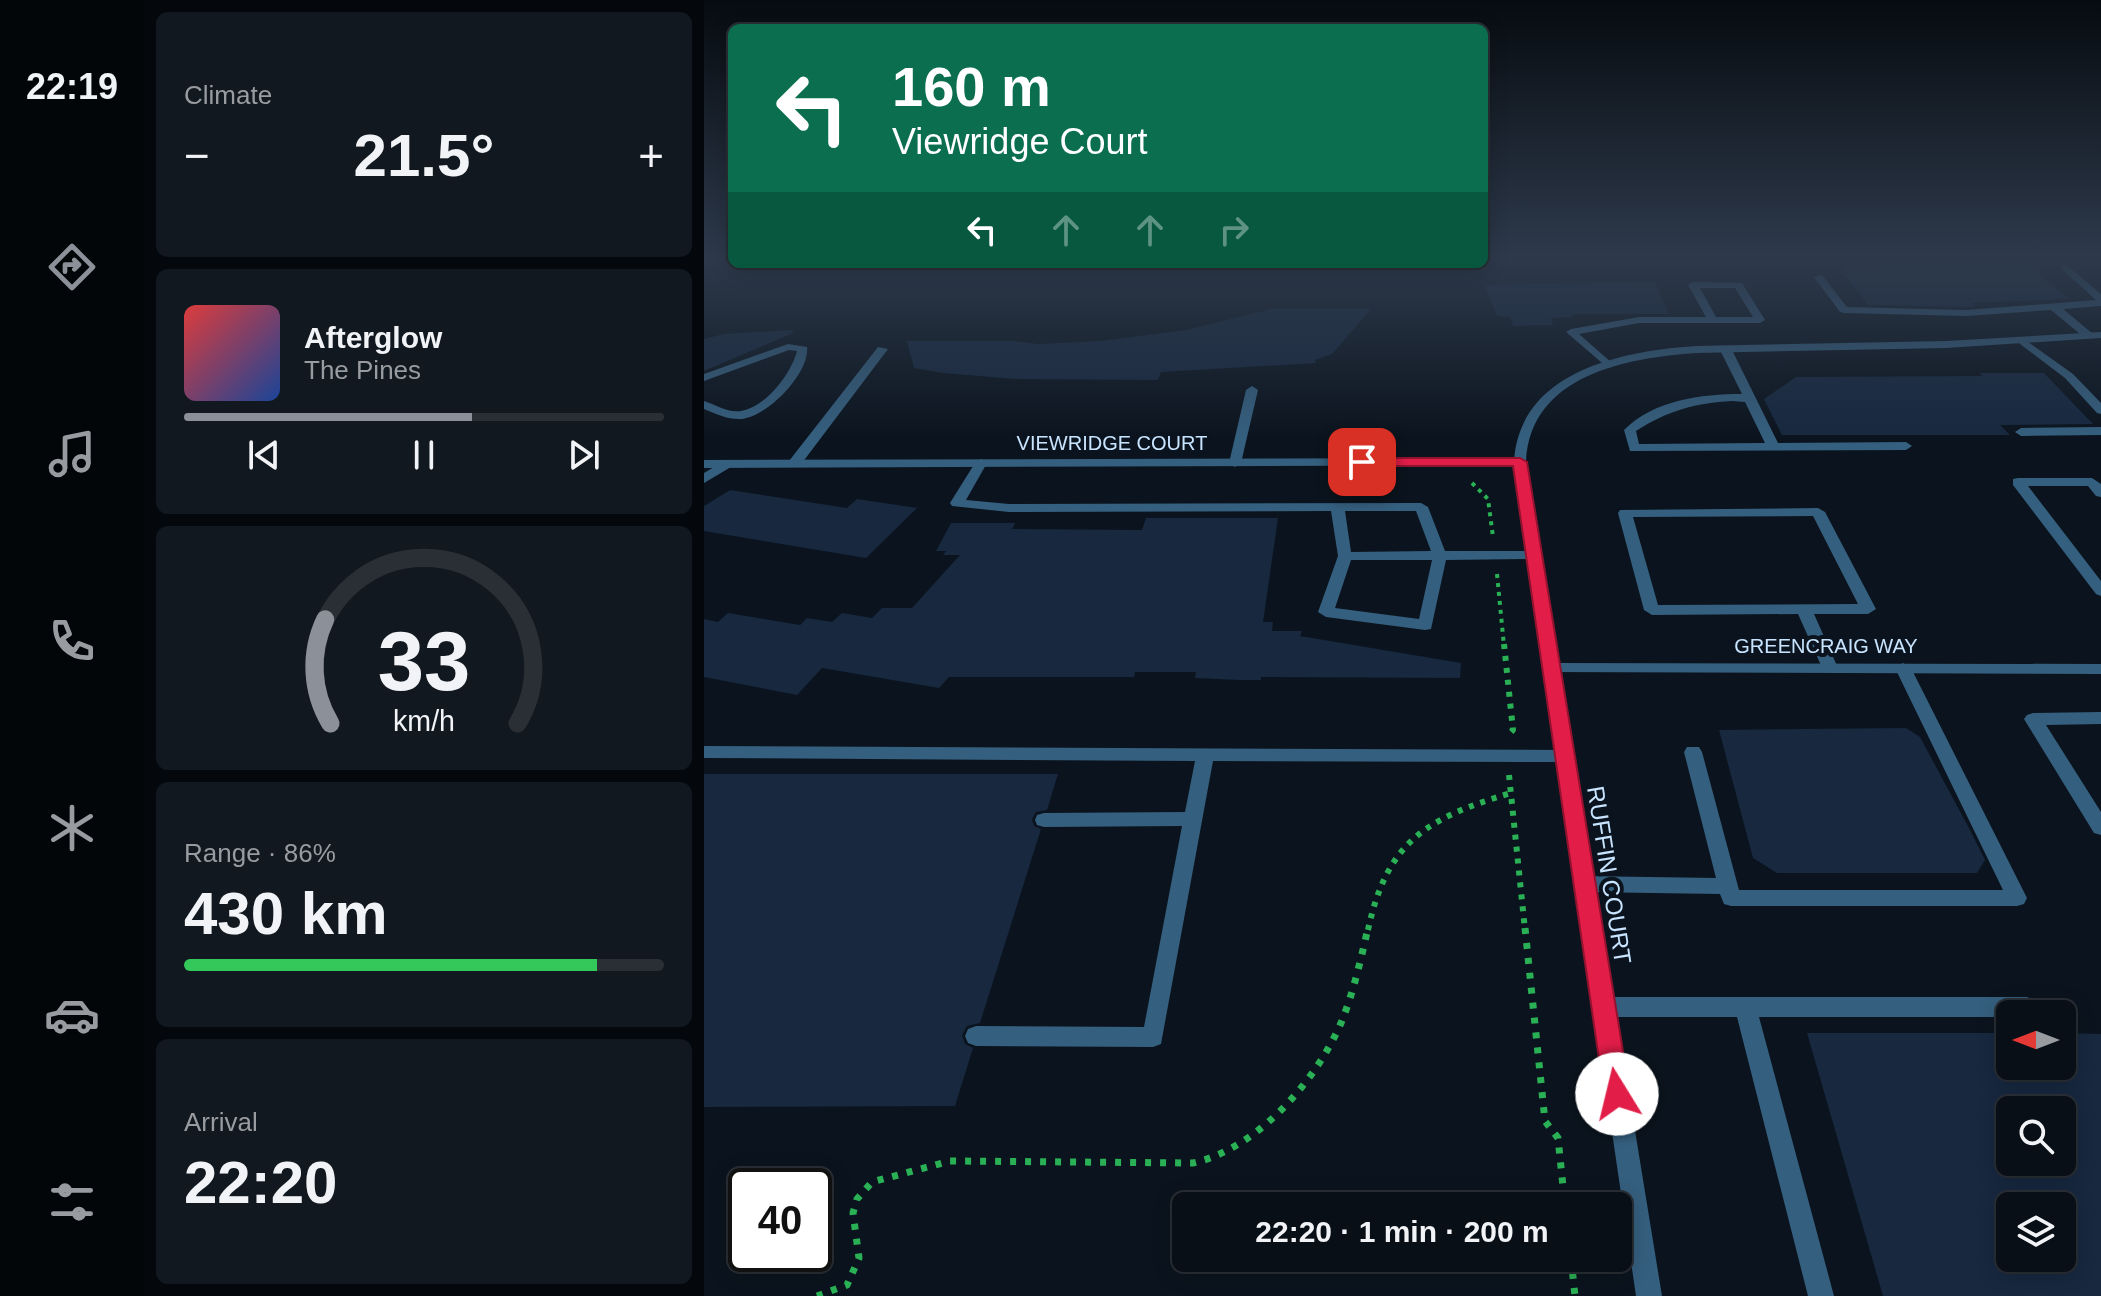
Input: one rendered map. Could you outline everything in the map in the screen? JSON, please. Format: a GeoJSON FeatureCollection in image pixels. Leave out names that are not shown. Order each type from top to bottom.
{"type":"FeatureCollection","features":[{"type":"Feature","properties":{"kind":"street"},"geometry":{"type":"LineString","coordinates":[[1608,365],[1571,332],[1639,320],[1760,320],[1758,317]]}},
{"type":"Feature","properties":{"kind":"street"},"geometry":{"type":"LineString","coordinates":[[2069,317],[2095,336]]}},
{"type":"Feature","properties":{"kind":"street","name":"RUFFIN COURT"},"geometry":{"type":"LineString","coordinates":[[1649,1296],[1520,462],[1519,443],[1534,408],[1544,397],[1608,365],[1681,351],[2024,342],[2095,336]]}},
{"type":"Feature","properties":{"kind":"street"},"geometry":{"type":"LineString","coordinates":[[2024,342],[2069,376],[2101,410]]}},
{"type":"Feature","properties":{"kind":"street"},"geometry":{"type":"LineString","coordinates":[[704,378],[788,347],[803,349],[791,375],[760,408],[746,414],[728,415],[704,405]]}},
{"type":"Feature","properties":{"kind":"street"},"geometry":{"type":"LineString","coordinates":[[794,464],[882,349]]}},
{"type":"Feature","properties":{"kind":"street"},"geometry":{"type":"LineString","coordinates":[[1726,350],[1773,446]]}},
{"type":"Feature","properties":{"kind":"street"},"geometry":{"type":"LineString","coordinates":[[1235,463],[1252,390]]}},
{"type":"Feature","properties":{"kind":"street"},"geometry":{"type":"LineString","coordinates":[[1749,398],[1702,397],[1654,412],[1630,430],[1634,448],[1906,446]]}},
{"type":"Feature","properties":{"kind":"street"},"geometry":{"type":"LineString","coordinates":[[2021,432],[2101,431]]}},
{"type":"Feature","properties":{"kind":"street","name":"VIEWRIDGE COURT"},"geometry":{"type":"LineString","coordinates":[[704,464],[1520,462]]}},
{"type":"Feature","properties":{"kind":"street"},"geometry":{"type":"LineString","coordinates":[[981,463],[957,503],[1009,508],[1337,507],[1421,507],[1440,556],[1425,625],[1326,612],[1345,556],[1337,507]]}},
{"type":"Feature","properties":{"kind":"street"},"geometry":{"type":"LineString","coordinates":[[704,479],[726,464]]}},
{"type":"Feature","properties":{"kind":"street"},"geometry":{"type":"LineString","coordinates":[[2101,493],[2092,482],[2018,482],[2101,591]]}},
{"type":"Feature","properties":{"kind":"street"},"geometry":{"type":"LineString","coordinates":[[1818,512],[1868,609],[1804,610],[1652,610],[1625,513],[1818,512]]}},
{"type":"Feature","properties":{"kind":"street"},"geometry":{"type":"LineString","coordinates":[[1345,556],[1534,555]]}},
{"type":"Feature","properties":{"kind":"street"},"geometry":{"type":"LineString","coordinates":[[1804,610],[1830,668]]}},
{"type":"Feature","properties":{"kind":"street","name":"GREENCRAIG WAY"},"geometry":{"type":"LineString","coordinates":[[1550,668],[2101,669]]}},
{"type":"Feature","properties":{"kind":"street"},"geometry":{"type":"LineString","coordinates":[[1693,752],[1731,898],[2017,898],[1903,668]]}},
{"type":"Feature","properties":{"kind":"street"},"geometry":{"type":"LineString","coordinates":[[2101,718],[2033,719],[2101,828]]}},
{"type":"Feature","properties":{"kind":"street"},"geometry":{"type":"LineString","coordinates":[[704,752],[1564,756]]}},
{"type":"Feature","properties":{"kind":"street"},"geometry":{"type":"LineString","coordinates":[[976,1036],[1153,1037],[1205,755]]}},
{"type":"Feature","properties":{"kind":"street"},"geometry":{"type":"LineString","coordinates":[[1044,820],[1193,819]]}},
{"type":"Feature","properties":{"kind":"street"},"geometry":{"type":"LineString","coordinates":[[1584,884],[1728,886]]}},
{"type":"Feature","properties":{"kind":"street"},"geometry":{"type":"LineString","coordinates":[[1604,1007],[1996,1007]]}},
{"type":"Feature","properties":{"kind":"street"},"geometry":{"type":"LineString","coordinates":[[1745,1007],[1821,1296]]}},
{"type":"Feature","properties":{"kind":"path"},"geometry":{"type":"LineString","coordinates":[[1464,480],[1484,490],[1491,501],[1513,730],[1507,737],[1511,793],[1545,1121],[1558,1138],[1564,1192]]}},
{"type":"Feature","properties":{"kind":"path"},"geometry":{"type":"LineString","coordinates":[[817,1296],[847,1285],[859,1258],[853,1213],[857,1199],[872,1182],[950,1161],[1193,1163],[1215,1158],[1240,1142],[1276,1111],[1318,1063],[1340,1024],[1366,938],[1371,907],[1390,864],[1404,849],[1453,812],[1511,793]]}},
{"type":"Feature","properties":{"kind":"path"},"geometry":{"type":"LineString","coordinates":[[1572,1272],[1575,1296]]}},
{"type":"Feature","properties":{"kind":"building"},"geometry":{"type":"Polygon","coordinates":[[[1237,317],[1364,317],[1332,354],[1315,360],[1316,363],[1161,372],[1158,380],[1015,379],[943,373],[914,368],[907,341],[1014,341],[1038,344],[1102,341],[1186,330],[1237,317]]]}},
{"type":"Feature","properties":{"kind":"building"},"geometry":{"type":"Polygon","coordinates":[[[1510,317],[1562,317],[1551,318],[1553,325],[1513,326],[1510,317]]]}},
{"type":"Feature","properties":{"kind":"building"},"geometry":{"type":"Polygon","coordinates":[[[792,330],[793,333],[704,371],[704,339],[724,334],[792,330]]]}},
{"type":"Feature","properties":{"kind":"building"},"geometry":{"type":"Polygon","coordinates":[[[1980,373],[2044,373],[2093,424],[2000,425],[2010,435],[1782,435],[1764,399],[1796,377],[1982,376],[1980,373]]]}},
{"type":"Feature","properties":{"kind":"building"},"geometry":{"type":"Polygon","coordinates":[[[730,490],[847,508],[857,499],[917,508],[866,558],[704,531],[704,506],[730,490]]]}},
{"type":"Feature","properties":{"kind":"building"},"geometry":{"type":"Polygon","coordinates":[[[1146,518],[1278,518],[1263,622],[1273,622],[1272,631],[1302,631],[1300,636],[1461,663],[1460,678],[1261,677],[1261,680],[1239,680],[1195,678],[1196,672],[1135,672],[1134,677],[949,677],[939,688],[822,668],[797,695],[704,677],[704,619],[718,622],[728,613],[800,625],[807,618],[832,622],[842,613],[872,618],[882,608],[912,608],[960,555],[943,555],[946,551],[936,551],[951,523],[1015,523],[1012,529],[1142,530],[1146,518]]]}},
{"type":"Feature","properties":{"kind":"building"},"geometry":{"type":"Polygon","coordinates":[[[1906,728],[1920,737],[1985,860],[1977,873],[1777,873],[1753,858],[1719,730],[1906,728]]]}},
{"type":"Feature","properties":{"kind":"building"},"geometry":{"type":"Polygon","coordinates":[[[704,774],[1058,774],[1047,810],[1036,812],[1032,819],[1034,826],[1041,829],[980,1023],[967,1026],[962,1035],[965,1044],[973,1048],[955,1106],[704,1107],[704,774]]]}},
{"type":"Feature","properties":{"kind":"building"},"geometry":{"type":"Polygon","coordinates":[[[1807,1033],[1996,1033],[1996,1080],[2076,1080],[2076,1033],[2101,1034],[2101,1296],[1883,1296],[1807,1033]]]}},
{"type":"Feature","properties":{"kind":"route"},"geometry":{"type":"LineString","coordinates":[[1362,462],[1520,462],[1617,1094]]}}]}
